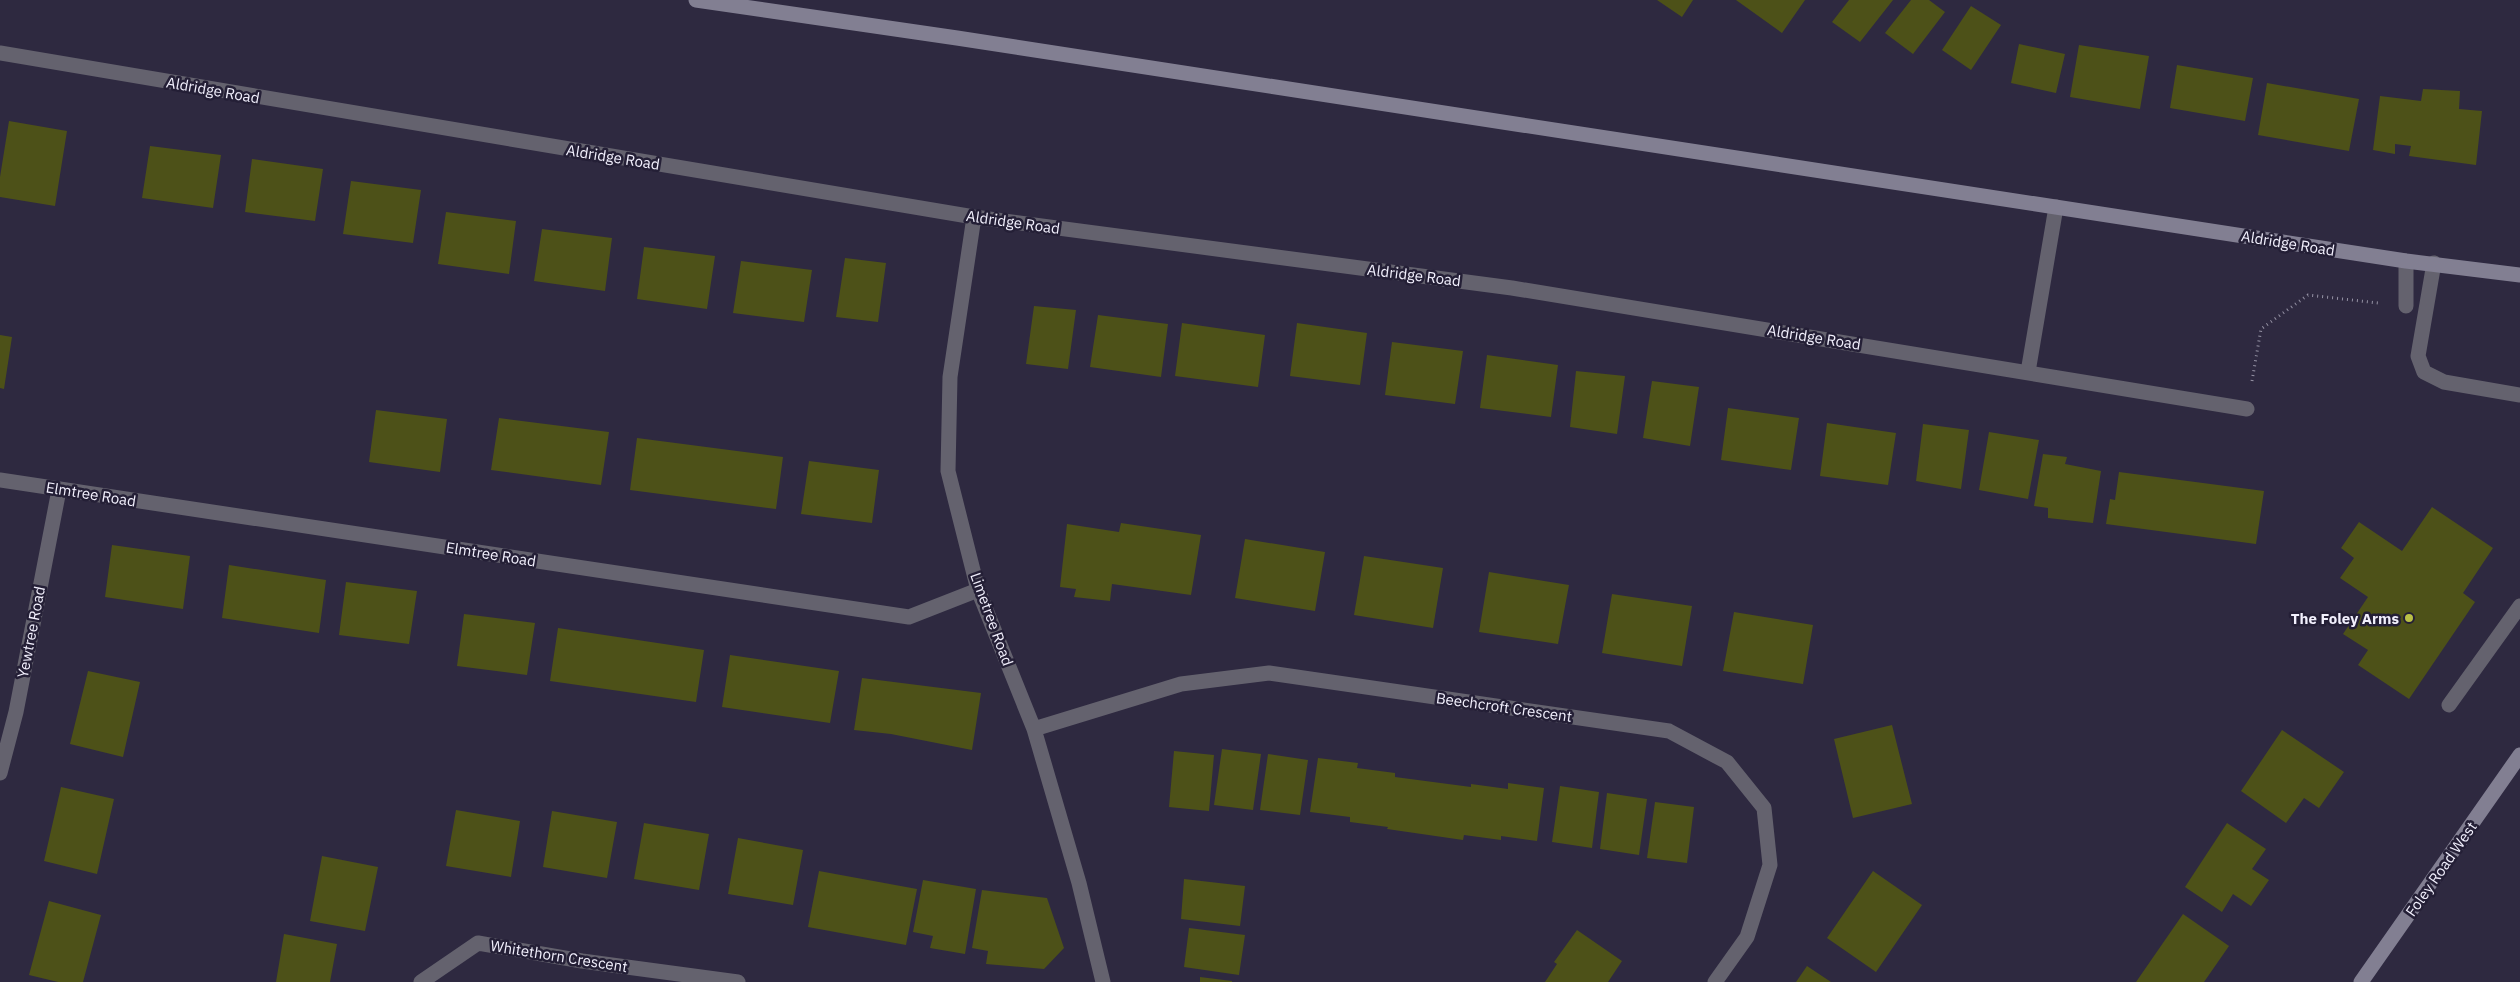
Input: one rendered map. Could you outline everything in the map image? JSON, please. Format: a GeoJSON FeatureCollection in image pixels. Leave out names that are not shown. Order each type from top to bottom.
{"type":"FeatureCollection","features":[{"type":"Feature","properties":{"kind":"street","name":"Aldridge Road"},"geometry":{"type":"LineString","coordinates":[[696,0],[957,38],[2406,261],[2520,275]]}},
{"type":"Feature","properties":{"kind":"street","name":"Aldridge Road"},"geometry":{"type":"LineString","coordinates":[[0,54],[974,218],[1512,288],[2028,372],[2247,410]]}},
{"type":"Feature","properties":{"kind":"street"},"geometry":{"type":"LineString","coordinates":[[2028,372],[2056,207]]}},
{"type":"Feature","properties":{"kind":"street","name":"Limetree Road"},"geometry":{"type":"LineString","coordinates":[[974,218],[950,377],[948,471],[978,590],[1034,729],[1079,883],[1102,982]]}},
{"type":"Feature","properties":{"kind":"street"},"geometry":{"type":"LineString","coordinates":[[2406,261],[2406,306]]}},
{"type":"Feature","properties":{"kind":"street"},"geometry":{"type":"LineString","coordinates":[[2434,264],[2418,356],[2424,372],[2444,382],[2520,395]]}},
{"type":"Feature","properties":{"kind":"street","name":"Elmtree Road"},"geometry":{"type":"LineString","coordinates":[[0,480],[910,617],[978,590]]}},
{"type":"Feature","properties":{"kind":"street","name":"Yewtree Road"},"geometry":{"type":"LineString","coordinates":[[0,773],[16,712],[59,490]]}},
{"type":"Feature","properties":{"kind":"street"},"geometry":{"type":"LineString","coordinates":[[2448,705],[2520,606]]}},
{"type":"Feature","properties":{"kind":"street","name":"Beechcroft Crescent"},"geometry":{"type":"LineString","coordinates":[[1034,729],[1181,684],[1269,672],[1669,731],[1727,762],[1764,808],[1770,864],[1747,937],[1715,982]]}},
{"type":"Feature","properties":{"kind":"street","name":"Foley Road West"},"geometry":{"type":"LineString","coordinates":[[2361,982],[2520,755]]}},
{"type":"Feature","properties":{"kind":"street","name":"Whitethorn Crescent"},"geometry":{"type":"LineString","coordinates":[[421,982],[478,943],[582,961],[738,982]]}},
{"type":"Feature","properties":{"kind":"path"},"geometry":{"type":"LineString","coordinates":[[2247,410],[2261,329],[2308,295],[2406,306]]}},
{"type":"Feature","properties":{"kind":"building"},"geometry":{"type":"Polygon","coordinates":[[[1657,0],[1693,0],[1682,17],[1657,0]]]}},
{"type":"Feature","properties":{"kind":"building"},"geometry":{"type":"Polygon","coordinates":[[[1736,0],[1805,0],[1782,33],[1736,0]]]}},
{"type":"Feature","properties":{"kind":"building"},"geometry":{"type":"Polygon","coordinates":[[[1849,0],[1893,0],[1860,42],[1832,22],[1849,0]]]}},
{"type":"Feature","properties":{"kind":"building"},"geometry":{"type":"Polygon","coordinates":[[[1911,0],[1929,0],[1945,12],[1913,54],[1885,33],[1911,0]]]}},
{"type":"Feature","properties":{"kind":"building"},"geometry":{"type":"Polygon","coordinates":[[[1971,6],[2001,25],[1971,70],[1942,50],[1971,6]]]}},
{"type":"Feature","properties":{"kind":"building"},"geometry":{"type":"Polygon","coordinates":[[[2019,44],[2065,54],[2056,93],[2011,83],[2019,44]]]}},
{"type":"Feature","properties":{"kind":"building"},"geometry":{"type":"Polygon","coordinates":[[[2079,45],[2149,56],[2140,109],[2070,97],[2079,45]]]}},
{"type":"Feature","properties":{"kind":"building"},"geometry":{"type":"Polygon","coordinates":[[[2177,65],[2253,78],[2245,121],[2170,108],[2177,65]]]}},
{"type":"Feature","properties":{"kind":"building"},"geometry":{"type":"Polygon","coordinates":[[[2267,83],[2359,99],[2349,151],[2258,135],[2267,83]]]}},
{"type":"Feature","properties":{"kind":"building"},"geometry":{"type":"Polygon","coordinates":[[[2423,89],[2460,91],[2459,109],[2482,111],[2476,165],[2409,156],[2411,146],[2395,144],[2395,154],[2373,150],[2380,96],[2421,101],[2423,89]]]}},
{"type":"Feature","properties":{"kind":"building"},"geometry":{"type":"Polygon","coordinates":[[[9,121],[67,131],[55,206],[0,197],[0,177],[9,121]]]}},
{"type":"Feature","properties":{"kind":"building"},"geometry":{"type":"Polygon","coordinates":[[[150,146],[221,155],[213,208],[142,198],[150,146]]]}},
{"type":"Feature","properties":{"kind":"building"},"geometry":{"type":"Polygon","coordinates":[[[252,159],[323,169],[315,221],[245,212],[252,159]]]}},
{"type":"Feature","properties":{"kind":"building"},"geometry":{"type":"Polygon","coordinates":[[[351,181],[421,190],[413,243],[343,234],[351,181]]]}},
{"type":"Feature","properties":{"kind":"building"},"geometry":{"type":"Polygon","coordinates":[[[446,212],[516,221],[509,274],[438,264],[446,212]]]}},
{"type":"Feature","properties":{"kind":"building"},"geometry":{"type":"Polygon","coordinates":[[[542,229],[612,238],[605,291],[534,281],[542,229]]]}},
{"type":"Feature","properties":{"kind":"building"},"geometry":{"type":"Polygon","coordinates":[[[644,247],[715,256],[707,309],[637,299],[644,247]]]}},
{"type":"Feature","properties":{"kind":"building"},"geometry":{"type":"Polygon","coordinates":[[[845,258],[886,263],[878,322],[836,317],[845,258]]]}},
{"type":"Feature","properties":{"kind":"building"},"geometry":{"type":"Polygon","coordinates":[[[741,261],[812,270],[804,322],[733,313],[741,261]]]}},
{"type":"Feature","properties":{"kind":"building"},"geometry":{"type":"Polygon","coordinates":[[[1034,306],[1076,310],[1068,369],[1026,364],[1034,306]]]}},
{"type":"Feature","properties":{"kind":"building"},"geometry":{"type":"Polygon","coordinates":[[[1098,315],[1168,324],[1161,377],[1090,367],[1098,315]]]}},
{"type":"Feature","properties":{"kind":"building"},"geometry":{"type":"Polygon","coordinates":[[[1182,323],[1265,335],[1258,387],[1175,376],[1182,323]]]}},
{"type":"Feature","properties":{"kind":"building"},"geometry":{"type":"Polygon","coordinates":[[[1297,323],[1367,333],[1360,385],[1290,376],[1297,323]]]}},
{"type":"Feature","properties":{"kind":"building"},"geometry":{"type":"Polygon","coordinates":[[[0,335],[12,337],[4,389],[0,388],[0,335]]]}},
{"type":"Feature","properties":{"kind":"building"},"geometry":{"type":"Polygon","coordinates":[[[1392,342],[1463,351],[1455,404],[1385,395],[1392,342]]]}},
{"type":"Feature","properties":{"kind":"building"},"geometry":{"type":"Polygon","coordinates":[[[1487,355],[1558,365],[1551,417],[1480,408],[1487,355]]]}},
{"type":"Feature","properties":{"kind":"building"},"geometry":{"type":"Polygon","coordinates":[[[1576,371],[1625,376],[1617,434],[1570,427],[1576,371]]]}},
{"type":"Feature","properties":{"kind":"building"},"geometry":{"type":"Polygon","coordinates":[[[1652,381],[1699,387],[1690,446],[1643,438],[1652,381]]]}},
{"type":"Feature","properties":{"kind":"building"},"geometry":{"type":"Polygon","coordinates":[[[1728,408],[1799,418],[1791,470],[1721,460],[1728,408]]]}},
{"type":"Feature","properties":{"kind":"building"},"geometry":{"type":"Polygon","coordinates":[[[376,410],[447,419],[440,472],[369,462],[376,410]]]}},
{"type":"Feature","properties":{"kind":"building"},"geometry":{"type":"Polygon","coordinates":[[[499,418],[609,432],[601,485],[491,470],[499,418]]]}},
{"type":"Feature","properties":{"kind":"building"},"geometry":{"type":"Polygon","coordinates":[[[1827,423],[1896,433],[1888,485],[1820,476],[1827,423]]]}},
{"type":"Feature","properties":{"kind":"building"},"geometry":{"type":"Polygon","coordinates":[[[1923,424],[1969,430],[1961,489],[1916,481],[1923,424]]]}},
{"type":"Feature","properties":{"kind":"building"},"geometry":{"type":"Polygon","coordinates":[[[1989,432],[2039,440],[2028,499],[1979,490],[1989,432]]]}},
{"type":"Feature","properties":{"kind":"building"},"geometry":{"type":"Polygon","coordinates":[[[637,438],[783,457],[776,509],[630,490],[637,438]]]}},
{"type":"Feature","properties":{"kind":"building"},"geometry":{"type":"Polygon","coordinates":[[[2043,454],[2067,457],[2065,464],[2101,471],[2093,523],[2048,518],[2048,508],[2034,506],[2043,454]]]}},
{"type":"Feature","properties":{"kind":"building"},"geometry":{"type":"Polygon","coordinates":[[[809,461],[879,470],[872,523],[801,514],[809,461]]]}},
{"type":"Feature","properties":{"kind":"building"},"geometry":{"type":"Polygon","coordinates":[[[2119,472],[2264,491],[2256,544],[2106,524],[2110,499],[2115,500],[2119,472]]]}},
{"type":"Feature","properties":{"kind":"building","name":"The Foley Arms"},"geometry":{"type":"Polygon","coordinates":[[[2432,507],[2493,548],[2463,593],[2475,602],[2409,699],[2358,665],[2368,650],[2343,634],[2368,597],[2340,578],[2354,558],[2341,548],[2359,522],[2402,551],[2432,507]]]}},
{"type":"Feature","properties":{"kind":"building"},"geometry":{"type":"Polygon","coordinates":[[[1121,523],[1201,535],[1191,595],[1112,584],[1110,601],[1074,597],[1076,589],[1060,587],[1067,524],[1119,532],[1121,523]]]}},
{"type":"Feature","properties":{"kind":"building"},"geometry":{"type":"Polygon","coordinates":[[[1245,539],[1325,552],[1315,611],[1235,598],[1245,539]]]}},
{"type":"Feature","properties":{"kind":"building"},"geometry":{"type":"Polygon","coordinates":[[[112,545],[190,556],[183,609],[105,597],[112,545]]]}},
{"type":"Feature","properties":{"kind":"building"},"geometry":{"type":"Polygon","coordinates":[[[1364,556],[1443,568],[1433,628],[1354,615],[1364,556]]]}},
{"type":"Feature","properties":{"kind":"building"},"geometry":{"type":"Polygon","coordinates":[[[229,565],[326,580],[319,633],[222,618],[229,565]]]}},
{"type":"Feature","properties":{"kind":"building"},"geometry":{"type":"Polygon","coordinates":[[[1489,572],[1569,585],[1558,644],[1479,632],[1489,572]]]}},
{"type":"Feature","properties":{"kind":"building"},"geometry":{"type":"Polygon","coordinates":[[[346,582],[417,591],[409,644],[339,635],[346,582]]]}},
{"type":"Feature","properties":{"kind":"building"},"geometry":{"type":"Polygon","coordinates":[[[1612,594],[1692,606],[1682,666],[1602,653],[1612,594]]]}},
{"type":"Feature","properties":{"kind":"building"},"geometry":{"type":"Polygon","coordinates":[[[1734,612],[1813,625],[1803,684],[1723,671],[1734,612]]]}},
{"type":"Feature","properties":{"kind":"building"},"geometry":{"type":"Polygon","coordinates":[[[464,614],[535,623],[527,675],[457,666],[464,614]]]}},
{"type":"Feature","properties":{"kind":"building"},"geometry":{"type":"Polygon","coordinates":[[[558,628],[704,650],[696,702],[550,681],[558,628]]]}},
{"type":"Feature","properties":{"kind":"building"},"geometry":{"type":"Polygon","coordinates":[[[730,655],[839,671],[830,723],[722,707],[730,655]]]}},
{"type":"Feature","properties":{"kind":"building"},"geometry":{"type":"Polygon","coordinates":[[[88,671],[140,682],[123,757],[70,744],[88,671]]]}},
{"type":"Feature","properties":{"kind":"building"},"geometry":{"type":"Polygon","coordinates":[[[862,678],[981,693],[972,750],[891,734],[854,730],[862,678]]]}},
{"type":"Feature","properties":{"kind":"building"},"geometry":{"type":"Polygon","coordinates":[[[1892,725],[1912,804],[1853,818],[1834,739],[1892,725]]]}},
{"type":"Feature","properties":{"kind":"building"},"geometry":{"type":"Polygon","coordinates":[[[2282,730],[2344,772],[2319,808],[2304,798],[2286,823],[2241,791],[2282,730]]]}},
{"type":"Feature","properties":{"kind":"building"},"geometry":{"type":"Polygon","coordinates":[[[1222,749],[1261,754],[1253,810],[1214,805],[1222,749]]]}},
{"type":"Feature","properties":{"kind":"building"},"geometry":{"type":"Polygon","coordinates":[[[1174,751],[1214,755],[1209,811],[1169,807],[1174,751]]]}},
{"type":"Feature","properties":{"kind":"building"},"geometry":{"type":"Polygon","coordinates":[[[1268,754],[1308,760],[1300,815],[1260,810],[1268,754]]]}},
{"type":"Feature","properties":{"kind":"building"},"geometry":{"type":"Polygon","coordinates":[[[1318,758],[1358,763],[1357,768],[1395,773],[1395,777],[1471,787],[1471,784],[1508,789],[1508,783],[1544,788],[1537,841],[1501,836],[1501,840],[1464,835],[1463,840],[1387,829],[1388,827],[1350,822],[1350,817],[1310,812],[1318,758]]]}},
{"type":"Feature","properties":{"kind":"building"},"geometry":{"type":"Polygon","coordinates":[[[1560,786],[1599,792],[1592,848],[1552,842],[1560,786]]]}},
{"type":"Feature","properties":{"kind":"building"},"geometry":{"type":"Polygon","coordinates":[[[61,787],[114,799],[97,874],[44,861],[61,787]]]}},
{"type":"Feature","properties":{"kind":"building"},"geometry":{"type":"Polygon","coordinates":[[[1607,793],[1647,799],[1639,855],[1600,849],[1607,793]]]}},
{"type":"Feature","properties":{"kind":"building"},"geometry":{"type":"Polygon","coordinates":[[[1655,802],[1694,807],[1687,863],[1647,858],[1655,802]]]}},
{"type":"Feature","properties":{"kind":"building"},"geometry":{"type":"Polygon","coordinates":[[[456,810],[520,821],[511,877],[446,866],[456,810]]]}},
{"type":"Feature","properties":{"kind":"building"},"geometry":{"type":"Polygon","coordinates":[[[552,811],[617,822],[607,878],[543,867],[552,811]]]}},
{"type":"Feature","properties":{"kind":"building"},"geometry":{"type":"Polygon","coordinates":[[[644,823],[709,834],[699,890],[634,879],[644,823]]]}},
{"type":"Feature","properties":{"kind":"building"},"geometry":{"type":"Polygon","coordinates":[[[2227,823],[2266,849],[2252,869],[2269,880],[2251,906],[2233,894],[2222,912],[2185,887],[2227,823]]]}},
{"type":"Feature","properties":{"kind":"building"},"geometry":{"type":"Polygon","coordinates":[[[738,838],[803,850],[793,905],[728,894],[738,838]]]}},
{"type":"Feature","properties":{"kind":"building"},"geometry":{"type":"Polygon","coordinates":[[[322,856],[378,867],[365,931],[310,921],[322,856]]]}},
{"type":"Feature","properties":{"kind":"building"},"geometry":{"type":"Polygon","coordinates":[[[819,871],[917,889],[906,945],[808,927],[819,871]]]}},
{"type":"Feature","properties":{"kind":"building"},"geometry":{"type":"Polygon","coordinates":[[[1873,871],[1922,905],[1876,972],[1827,938],[1873,871]]]}},
{"type":"Feature","properties":{"kind":"building"},"geometry":{"type":"Polygon","coordinates":[[[1184,879],[1245,886],[1240,926],[1181,919],[1184,879]]]}},
{"type":"Feature","properties":{"kind":"building"},"geometry":{"type":"Polygon","coordinates":[[[923,880],[976,889],[965,954],[930,948],[933,936],[913,932],[923,880]]]}},
{"type":"Feature","properties":{"kind":"building"},"geometry":{"type":"Polygon","coordinates":[[[982,890],[1047,898],[1064,948],[1044,969],[986,964],[988,951],[972,948],[982,890]]]}},
{"type":"Feature","properties":{"kind":"building"},"geometry":{"type":"Polygon","coordinates":[[[49,901],[101,915],[83,982],[58,982],[29,975],[49,901]]]}},
{"type":"Feature","properties":{"kind":"building"},"geometry":{"type":"Polygon","coordinates":[[[2183,914],[2229,946],[2204,982],[2136,982],[2183,914]]]}},
{"type":"Feature","properties":{"kind":"building"},"geometry":{"type":"Polygon","coordinates":[[[1189,928],[1245,935],[1239,975],[1184,967],[1189,928]]]}},
{"type":"Feature","properties":{"kind":"building"},"geometry":{"type":"Polygon","coordinates":[[[1577,930],[1622,961],[1608,982],[1545,982],[1557,964],[1554,962],[1577,930]]]}},
{"type":"Feature","properties":{"kind":"building"},"geometry":{"type":"Polygon","coordinates":[[[284,934],[337,944],[330,982],[276,982],[284,934]]]}},
{"type":"Feature","properties":{"kind":"building"},"geometry":{"type":"Polygon","coordinates":[[[1807,966],[1831,982],[1796,982],[1807,966]]]}},
{"type":"Feature","properties":{"kind":"building"},"geometry":{"type":"Polygon","coordinates":[[[1200,977],[1232,981],[1232,982],[1200,982],[1200,977]]]}},
{"type":"Feature","properties":{"kind":"place","name":"The Foley Arms"},"geometry":{"type":"Point","coordinates":[2409,618]}}]}
